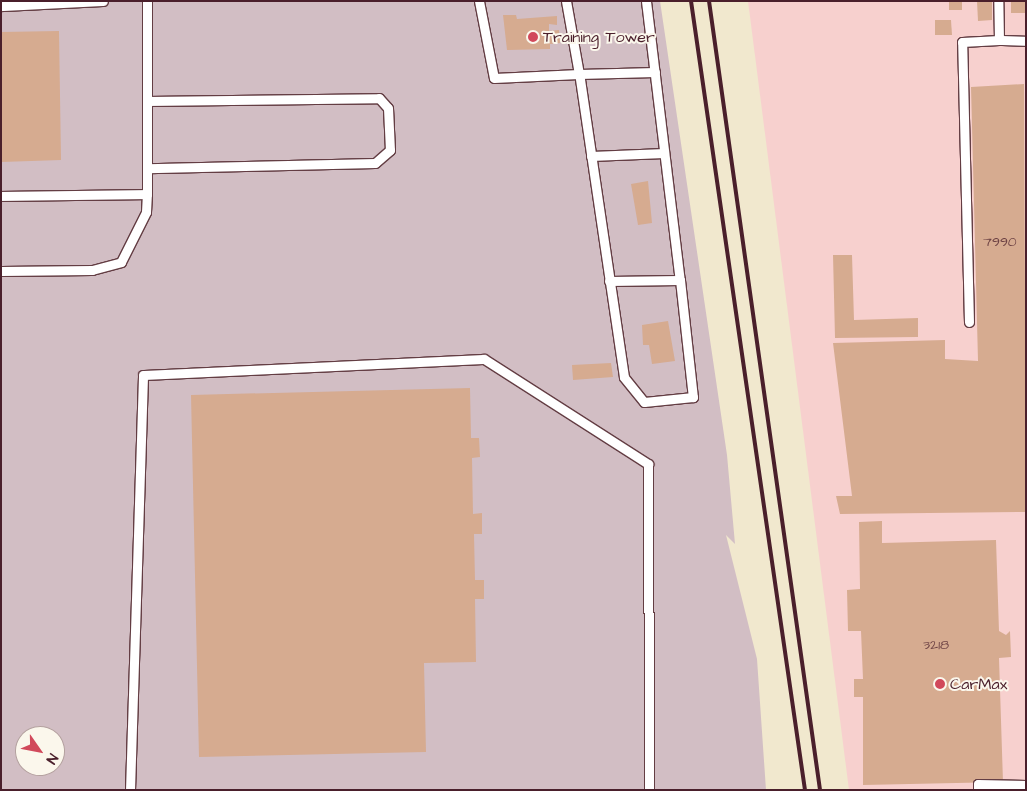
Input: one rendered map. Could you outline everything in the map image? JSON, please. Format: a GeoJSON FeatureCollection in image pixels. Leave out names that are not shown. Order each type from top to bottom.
{"type":"FeatureCollection","features":[{"type":"Feature","properties":{"kind":"lane"},"geometry":{"type":"LineString","coordinates":[[1,6],[103,1]]}},
{"type":"Feature","properties":{"kind":"lane"},"geometry":{"type":"LineString","coordinates":[[1,270],[92,270],[121,262],[146,212],[147,1]]}},
{"type":"Feature","properties":{"kind":"lane"},"geometry":{"type":"LineString","coordinates":[[480,1],[494,78],[655,72]]}},
{"type":"Feature","properties":{"kind":"lane"},"geometry":{"type":"LineString","coordinates":[[566,1],[579,74],[624,377],[644,402],[693,397],[646,1]]}},
{"type":"Feature","properties":{"kind":"lane"},"geometry":{"type":"LineString","coordinates":[[998,1],[999,40]]}},
{"type":"Feature","properties":{"kind":"lane"},"geometry":{"type":"LineString","coordinates":[[969,322],[962,42],[1026,41]]}},
{"type":"Feature","properties":{"kind":"lane"},"geometry":{"type":"LineString","coordinates":[[147,101],[379,98],[388,108],[390,150],[375,163],[147,168]]}},
{"type":"Feature","properties":{"kind":"lane"},"geometry":{"type":"LineString","coordinates":[[591,156],[664,153]]}},
{"type":"Feature","properties":{"kind":"lane"},"geometry":{"type":"LineString","coordinates":[[1,196],[147,194]]}},
{"type":"Feature","properties":{"kind":"lane"},"geometry":{"type":"LineString","coordinates":[[609,281],[680,280]]}},
{"type":"Feature","properties":{"kind":"lane"},"geometry":{"type":"LineString","coordinates":[[130,790],[143,376],[484,359],[648,464],[649,790]]}},
{"type":"Feature","properties":{"kind":"lane"},"geometry":{"type":"LineString","coordinates":[[978,790],[978,784],[1026,785]]}},
{"type":"Feature","properties":{"kind":"shaded area"},"geometry":{"type":"Polygon","coordinates":[[[1,1],[660,1],[727,455],[735,544],[726,535],[757,659],[766,790],[1,790],[1,1]]]}},
{"type":"Feature","properties":{"kind":"shaded area"},"geometry":{"type":"Polygon","coordinates":[[[748,1],[1026,1],[1026,790],[849,790],[748,1]]]}},
{"type":"Feature","properties":{"kind":"building"},"geometry":{"type":"Polygon","coordinates":[[[949,1],[962,1],[962,10],[949,10],[949,1]]]}},
{"type":"Feature","properties":{"kind":"building"},"geometry":{"type":"Polygon","coordinates":[[[977,1],[992,1],[992,20],[978,21],[977,1]]]}},
{"type":"Feature","properties":{"kind":"building"},"geometry":{"type":"Polygon","coordinates":[[[1011,1],[1026,1],[1026,13],[1011,13],[1011,1]]]}},
{"type":"Feature","properties":{"kind":"building","name":"Training Tower"},"geometry":{"type":"Polygon","coordinates":[[[503,15],[516,15],[517,19],[557,16],[557,25],[549,24],[549,31],[559,30],[560,43],[550,44],[550,49],[507,50],[503,15]]]}},
{"type":"Feature","properties":{"kind":"building"},"geometry":{"type":"Polygon","coordinates":[[[935,20],[951,20],[952,35],[935,35],[935,20]]]}},
{"type":"Feature","properties":{"kind":"building"},"geometry":{"type":"Polygon","coordinates":[[[59,31],[61,160],[1,162],[1,32],[59,31]]]}},
{"type":"Feature","properties":{"kind":"building"},"geometry":{"type":"Polygon","coordinates":[[[1024,84],[1026,512],[840,514],[836,496],[852,496],[833,343],[945,340],[945,359],[978,361],[971,87],[1024,84]]]}},
{"type":"Feature","properties":{"kind":"building"},"geometry":{"type":"Polygon","coordinates":[[[648,181],[652,223],[638,225],[631,184],[648,181]]]}},
{"type":"Feature","properties":{"kind":"building"},"geometry":{"type":"Polygon","coordinates":[[[833,255],[852,255],[854,320],[918,318],[918,337],[835,338],[833,255]]]}},
{"type":"Feature","properties":{"kind":"building"},"geometry":{"type":"Polygon","coordinates":[[[668,321],[675,361],[652,364],[649,345],[643,345],[642,325],[668,321]]]}},
{"type":"Feature","properties":{"kind":"building"},"geometry":{"type":"Polygon","coordinates":[[[611,363],[613,377],[573,380],[572,365],[611,363]]]}},
{"type":"Feature","properties":{"kind":"building"},"geometry":{"type":"Polygon","coordinates":[[[470,388],[471,438],[479,438],[480,457],[472,458],[473,514],[482,513],[482,534],[474,534],[475,580],[484,580],[484,599],[475,599],[476,662],[424,663],[426,752],[199,757],[191,395],[470,388]]]}},
{"type":"Feature","properties":{"kind":"building"},"geometry":{"type":"Polygon","coordinates":[[[882,521],[882,543],[996,540],[999,631],[1006,635],[1010,631],[1011,657],[999,658],[1003,782],[863,785],[863,697],[854,697],[854,679],[863,679],[861,631],[848,631],[847,590],[860,589],[859,522],[882,521]]]}},
{"type":"Feature","properties":{"kind":"railway"},"geometry":{"type":"LineString","coordinates":[[691,1],[805,790]]}},
{"type":"Feature","properties":{"kind":"railway"},"geometry":{"type":"LineString","coordinates":[[709,1],[820,790]]}},
{"type":"Feature","properties":{"kind":"place","name":"Training Tower"},"geometry":{"type":"Point","coordinates":[533,37]}},
{"type":"Feature","properties":{"kind":"place","name":"CarMax"},"geometry":{"type":"Point","coordinates":[940,684]}}]}
